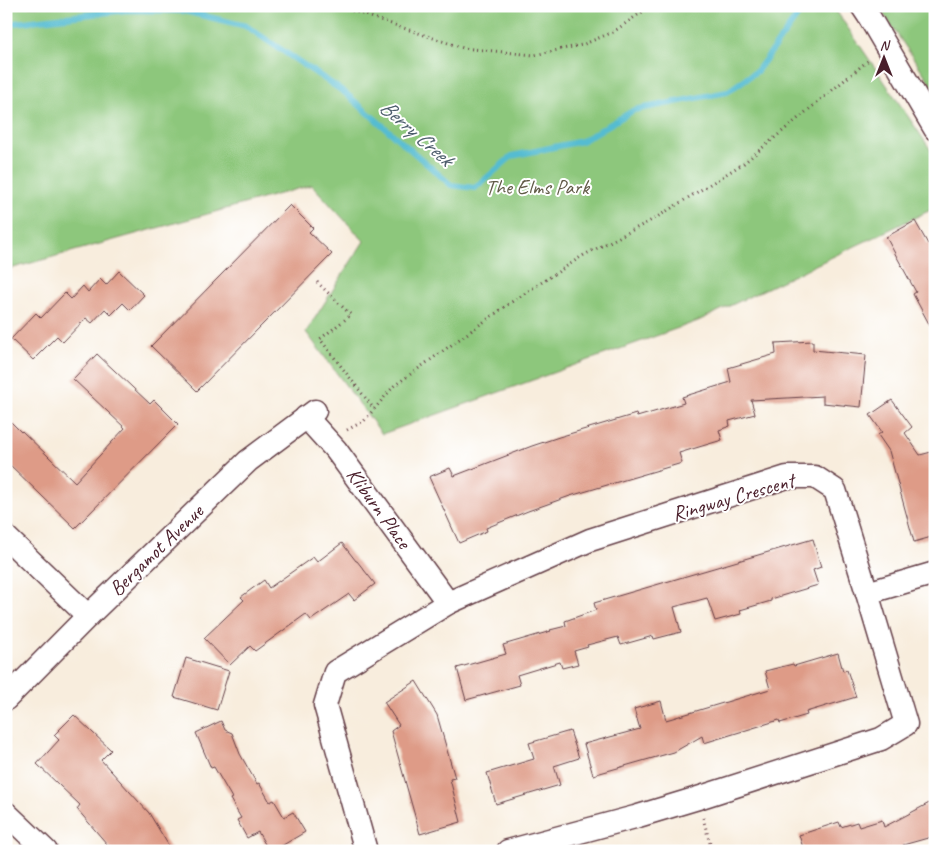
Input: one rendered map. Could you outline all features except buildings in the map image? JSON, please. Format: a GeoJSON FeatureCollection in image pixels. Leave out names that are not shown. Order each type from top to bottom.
{"type":"FeatureCollection","features":[{"type":"Feature","properties":{"kind":"street"},"geometry":{"type":"LineString","coordinates":[[862,6],[935,129]]}},
{"type":"Feature","properties":{"kind":"street","name":"Kliburn Place"},"geometry":{"type":"LineString","coordinates":[[310,414],[448,603]]}},
{"type":"Feature","properties":{"kind":"street","name":"Bergamot Avenue"},"geometry":{"type":"LineString","coordinates":[[6,699],[88,616],[248,461],[310,414]]}},
{"type":"Feature","properties":{"kind":"street","name":"Ringway Crescent"},"geometry":{"type":"LineString","coordinates":[[366,851],[325,705],[335,672],[448,603],[590,540],[787,477],[815,477],[835,490],[906,724],[881,739],[698,798],[508,851]]}},
{"type":"Feature","properties":{"kind":"street"},"geometry":{"type":"LineString","coordinates":[[6,537],[88,616]]}},
{"type":"Feature","properties":{"kind":"street"},"geometry":{"type":"LineString","coordinates":[[867,593],[935,573]]}},
{"type":"Feature","properties":{"kind":"street"},"geometry":{"type":"LineString","coordinates":[[6,813],[46,851]]}},
{"type":"Feature","properties":{"kind":"path"},"geometry":{"type":"LineString","coordinates":[[338,6],[463,48],[534,55],[582,45],[613,32],[651,6]]}},
{"type":"Feature","properties":{"kind":"path"},"geometry":{"type":"LineString","coordinates":[[346,430],[364,421],[394,386],[510,303],[584,255],[654,219],[744,163],[885,45]]}},
{"type":"Feature","properties":{"kind":"path"},"geometry":{"type":"LineString","coordinates":[[317,282],[351,315],[320,339],[374,409]]}},
{"type":"Feature","properties":{"kind":"path"},"geometry":{"type":"LineString","coordinates":[[698,798],[712,851]]}},
{"type":"Feature","properties":{"kind":"green space","name":"The Elms Park"},"geometry":{"type":"Polygon","coordinates":[[[6,6],[833,6],[935,156],[935,208],[698,321],[382,434],[306,332],[364,241],[312,185],[6,270],[6,6]]]}},
{"type":"Feature","properties":{"kind":"green space"},"geometry":{"type":"Polygon","coordinates":[[[878,6],[935,6],[935,90],[878,6]]]}},
{"type":"Feature","properties":{"kind":"waterway","name":"Berry Creek"},"geometry":{"type":"LineString","coordinates":[[6,24],[127,10],[184,11],[246,26],[344,92],[451,185],[475,188],[512,156],[582,141],[634,110],[727,92],[757,71],[801,11]]}}]}
